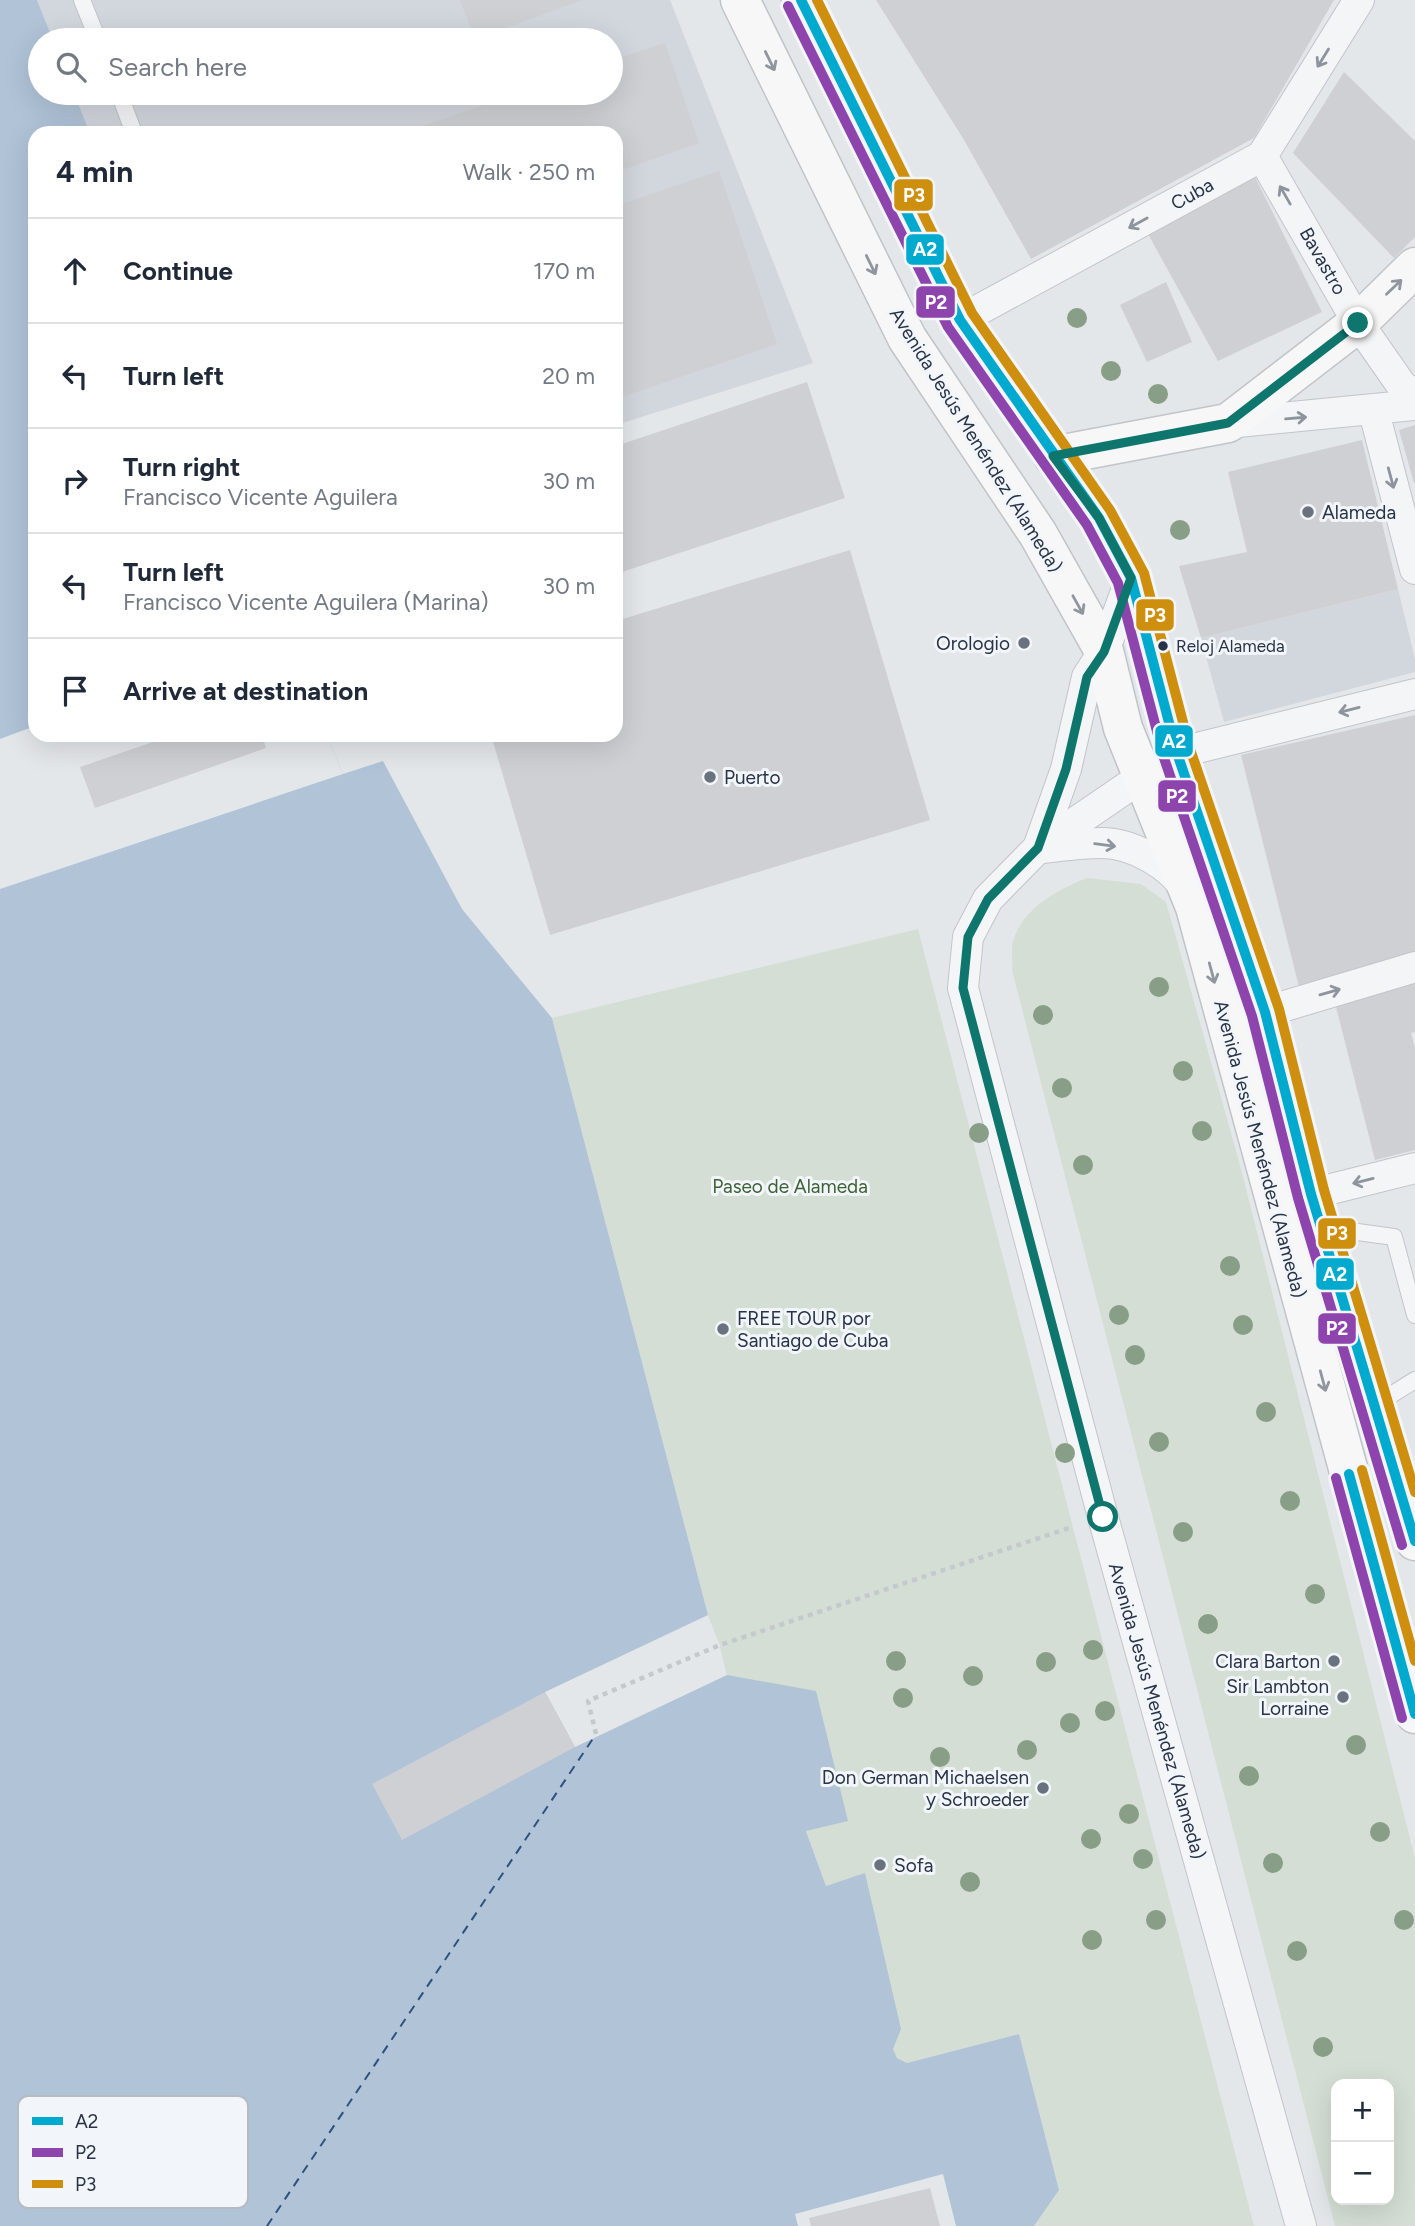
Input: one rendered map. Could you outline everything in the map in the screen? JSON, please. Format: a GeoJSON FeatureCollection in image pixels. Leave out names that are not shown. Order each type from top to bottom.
{"type":"FeatureCollection","features":[{"type":"Feature","properties":{"kind":"main road","name":"Avenida Jesús Menéndez (Alameda)"},"geometry":{"type":"LineString","coordinates":[[740,0],[907,338],[1038,534],[1104,652],[1123,728],[1195,907],[1415,1714]]}},
{"type":"Feature","properties":{"kind":"main road","name":"Avenida Jesús Menéndez (Alameda)"},"geometry":{"type":"LineString","coordinates":[[801,0],[960,320],[1099,518],[1131,578],[1177,753],[1187,775],[1265,1012],[1316,1210],[1415,1541]]}},
{"type":"Feature","properties":{"kind":"main road"},"geometry":{"type":"LineString","coordinates":[[1053,456],[1228,423],[1358,323],[1415,267]]}},
{"type":"Feature","properties":{"kind":"street","name":"Cuba"},"geometry":{"type":"LineString","coordinates":[[960,320],[1262,156],[1359,0]]}},
{"type":"Feature","properties":{"kind":"street","name":"Bavastro"},"geometry":{"type":"LineString","coordinates":[[1262,156],[1358,323],[1402,386],[1415,394]]}},
{"type":"Feature","properties":{"kind":"street"},"geometry":{"type":"LineString","coordinates":[[1228,423],[1374,412],[1415,405]]}},
{"type":"Feature","properties":{"kind":"street"},"geometry":{"type":"LineString","coordinates":[[1374,412],[1415,569]]}},
{"type":"Feature","properties":{"kind":"street","name":"Avenida Jesús Menéndez (Alameda)"},"geometry":{"type":"LineString","coordinates":[[1038,848],[1066,769],[1087,677],[1104,652],[1131,578]]}},
{"type":"Feature","properties":{"kind":"street"},"geometry":{"type":"LineString","coordinates":[[1177,753],[1415,694]]}},
{"type":"Feature","properties":{"kind":"street","name":"Avenida Jesús Menéndez (Alameda)"},"geometry":{"type":"LineString","coordinates":[[1177,753],[1038,848],[988,899],[968,937],[963,988],[1103,1517],[1301,2226]]}},
{"type":"Feature","properties":{"kind":"street","name":"Avenida Jesús Menéndez (Alameda)"},"geometry":{"type":"LineString","coordinates":[[1038,848],[1105,843],[1150,856],[1180,881],[1195,907]]}},
{"type":"Feature","properties":{"kind":"street"},"geometry":{"type":"LineString","coordinates":[[1265,1012],[1415,967]]}},
{"type":"Feature","properties":{"kind":"street"},"geometry":{"type":"LineString","coordinates":[[1316,1210],[1415,1168]]}},
{"type":"Feature","properties":{"kind":"lane"},"geometry":{"type":"LineString","coordinates":[[82,0],[93,28]]}},
{"type":"Feature","properties":{"kind":"lane"},"geometry":{"type":"LineString","coordinates":[[123,105],[131,126]]}},
{"type":"Feature","properties":{"kind":"lane"},"geometry":{"type":"LineString","coordinates":[[1316,1210],[1394,1237],[1415,1315]]}},
{"type":"Feature","properties":{"kind":"lane"},"geometry":{"type":"LineString","coordinates":[[1375,1405],[1415,1380]]}},
{"type":"Feature","properties":{"kind":"path"},"geometry":{"type":"LineString","coordinates":[[596,1734],[588,1701],[720,1644],[1103,1517]]}},
{"type":"Feature","properties":{"kind":"shaded area"},"geometry":{"type":"Polygon","coordinates":[[[37,0],[670,0],[813,363],[623,423],[623,126],[87,126],[79,105],[623,105],[623,28],[48,28],[37,0]]]}},
{"type":"Feature","properties":{"kind":"shaded area"},"geometry":{"type":"Polygon","coordinates":[[[1398,589],[1415,659],[1415,672],[1224,722],[1201,638],[1398,589]]]}},
{"type":"Feature","properties":{"kind":"green space"},"geometry":{"type":"Polygon","coordinates":[[[1087,878],[1141,884],[1166,902],[1240,1165],[1415,1858],[1415,2226],[1335,2226],[1012,970],[1012,948],[1017,930],[1033,910],[1053,894],[1087,878]]]}},
{"type":"Feature","properties":{"kind":"green space","name":"Paseo de Alameda"},"geometry":{"type":"Polygon","coordinates":[[[918,929],[1254,2226],[1034,2226],[1059,2190],[1019,2034],[907,2063],[897,2058],[893,2049],[865,1874],[826,1886],[806,1830],[847,1821],[727,1675],[720,1645],[708,1615],[552,1018],[918,929]]]}},
{"type":"Feature","properties":{"kind":"water"},"geometry":{"type":"Polygon","coordinates":[[[0,0],[37,0],[48,28],[28,28],[28,105],[79,105],[87,126],[28,126],[28,742],[330,742],[343,774],[383,761],[462,909],[552,1018],[708,1615],[720,1645],[727,1675],[816,1691],[848,1821],[806,1831],[826,1886],[865,1873],[901,2029],[893,2049],[897,2058],[907,2063],[1019,2034],[1059,2190],[1034,2226],[0,2226],[0,0]]]}},
{"type":"Feature","properties":{"kind":"pier"},"geometry":{"type":"Polygon","coordinates":[[[28,729],[28,742],[330,742],[343,774],[0,889],[0,739],[28,729]]]}},
{"type":"Feature","properties":{"kind":"pier"},"geometry":{"type":"Polygon","coordinates":[[[708,1615],[720,1645],[727,1675],[575,1747],[545,1692],[708,1615]]]}},
{"type":"Feature","properties":{"kind":"pier"},"geometry":{"type":"Polygon","coordinates":[[[943,2174],[956,2226],[798,2226],[795,2214],[943,2174]]]}},
{"type":"Feature","properties":{"kind":"building"},"geometry":{"type":"Polygon","coordinates":[[[460,0],[582,0],[505,28],[471,28],[460,0]]]}},
{"type":"Feature","properties":{"kind":"building"},"geometry":{"type":"Polygon","coordinates":[[[876,0],[1334,0],[1254,138],[1031,259],[964,140],[876,0]]]}},
{"type":"Feature","properties":{"kind":"building"},"geometry":{"type":"Polygon","coordinates":[[[665,43],[699,143],[623,170],[623,126],[423,126],[484,105],[623,105],[623,57],[665,43]]]}},
{"type":"Feature","properties":{"kind":"building"},"geometry":{"type":"Polygon","coordinates":[[[1344,72],[1415,141],[1415,237],[1394,258],[1293,153],[1344,72]]]}},
{"type":"Feature","properties":{"kind":"building"},"geometry":{"type":"Polygon","coordinates":[[[719,171],[777,344],[623,397],[623,204],[719,171]]]}},
{"type":"Feature","properties":{"kind":"building"},"geometry":{"type":"Polygon","coordinates":[[[1254,175],[1322,312],[1218,361],[1148,234],[1254,175]]]}},
{"type":"Feature","properties":{"kind":"building"},"geometry":{"type":"Polygon","coordinates":[[[1166,282],[1192,342],[1147,362],[1120,305],[1166,282]]]}},
{"type":"Feature","properties":{"kind":"building"},"geometry":{"type":"Polygon","coordinates":[[[807,382],[845,498],[623,572],[623,444],[807,382]]]}},
{"type":"Feature","properties":{"kind":"building"},"geometry":{"type":"Polygon","coordinates":[[[1415,425],[1415,483],[1414,483],[1399,430],[1415,425]]]}},
{"type":"Feature","properties":{"kind":"building","name":"Alameda"},"geometry":{"type":"Polygon","coordinates":[[[1362,440],[1398,589],[1201,638],[1179,566],[1247,552],[1228,472],[1362,440]]]}},
{"type":"Feature","properties":{"kind":"building","name":"Puerto"},"geometry":{"type":"Polygon","coordinates":[[[850,550],[930,820],[550,935],[493,742],[623,742],[623,619],[850,550]]]}},
{"type":"Feature","properties":{"kind":"building"},"geometry":{"type":"Polygon","coordinates":[[[1415,715],[1415,951],[1299,987],[1241,755],[1415,715]]]}},
{"type":"Feature","properties":{"kind":"building"},"geometry":{"type":"Polygon","coordinates":[[[153,742],[264,742],[266,748],[95,808],[80,767],[153,742]]]}},
{"type":"Feature","properties":{"kind":"building"},"geometry":{"type":"Polygon","coordinates":[[[1415,982],[1415,1032],[1411,1033],[1415,1048],[1415,1150],[1375,1160],[1335,1003],[1415,982]]]}},
{"type":"Feature","properties":{"kind":"building"},"geometry":{"type":"Polygon","coordinates":[[[545,1692],[575,1747],[402,1840],[372,1784],[545,1692]]]}},
{"type":"Feature","properties":{"kind":"building"},"geometry":{"type":"Polygon","coordinates":[[[930,2188],[940,2226],[811,2226],[809,2218],[930,2188]]]}},
{"type":"Feature","properties":{"kind":"ferry route"},"geometry":{"type":"LineString","coordinates":[[267,2226],[596,1734]]}},
{"type":"Feature","properties":{"kind":"transit line","name":"A2"},"geometry":{"type":"LineString","coordinates":[[801,0],[960,320],[1099,518],[1131,578],[1177,753],[1265,1012],[1311,1194],[1415,1541]]}},
{"type":"Feature","properties":{"kind":"transit line","name":"P3"},"geometry":{"type":"LineString","coordinates":[[817,0],[972,313],[1110,510],[1144,573],[1190,749],[1279,1009],[1324,1190],[1415,1492]]}},
{"type":"Feature","properties":{"kind":"transit line","name":"P2"},"geometry":{"type":"LineString","coordinates":[[788,6],[948,327],[1087,525],[1118,583],[1164,758],[1252,1016],[1298,1198],[1402,1545]]}},
{"type":"Feature","properties":{"kind":"transit line","name":"P3"},"geometry":{"type":"LineString","coordinates":[[1362,1470],[1415,1661]]}},
{"type":"Feature","properties":{"kind":"transit line","name":"A2"},"geometry":{"type":"LineString","coordinates":[[1349,1474],[1415,1714]]}},
{"type":"Feature","properties":{"kind":"transit line","name":"P2"},"geometry":{"type":"LineString","coordinates":[[1336,1478],[1402,1718]]}},
{"type":"Feature","properties":{"kind":"place","name":"Alameda"},"geometry":{"type":"Point","coordinates":[1308,512]}},
{"type":"Feature","properties":{"kind":"place","name":"Orologio"},"geometry":{"type":"Point","coordinates":[1024,643]}},
{"type":"Feature","properties":{"kind":"place","name":"Reloj Alameda"},"geometry":{"type":"Point","coordinates":[1163,646]}},
{"type":"Feature","properties":{"kind":"place","name":"Puerto"},"geometry":{"type":"Point","coordinates":[710,777]}},
{"type":"Feature","properties":{"kind":"place","name":"FREE TOUR por Santiago de Cuba"},"geometry":{"type":"Point","coordinates":[723,1329]}},
{"type":"Feature","properties":{"kind":"place","name":"Clara Barton"},"geometry":{"type":"Point","coordinates":[1334,1661]}},
{"type":"Feature","properties":{"kind":"place","name":"Sir Lambton Lorraine"},"geometry":{"type":"Point","coordinates":[1343,1697]}},
{"type":"Feature","properties":{"kind":"place","name":"Don German Michaelsen y Schroeder"},"geometry":{"type":"Point","coordinates":[1043,1788]}},
{"type":"Feature","properties":{"kind":"place","name":"Sofa"},"geometry":{"type":"Point","coordinates":[880,1865]}},
{"type":"Feature","properties":{"kind":"route"},"geometry":{"type":"LineString","coordinates":[[1103,1517],[963,988],[968,937],[988,899],[1038,848],[1066,769],[1087,677],[1104,652],[1131,578],[1099,518],[1053,456],[1228,423],[1358,323]]}}]}
